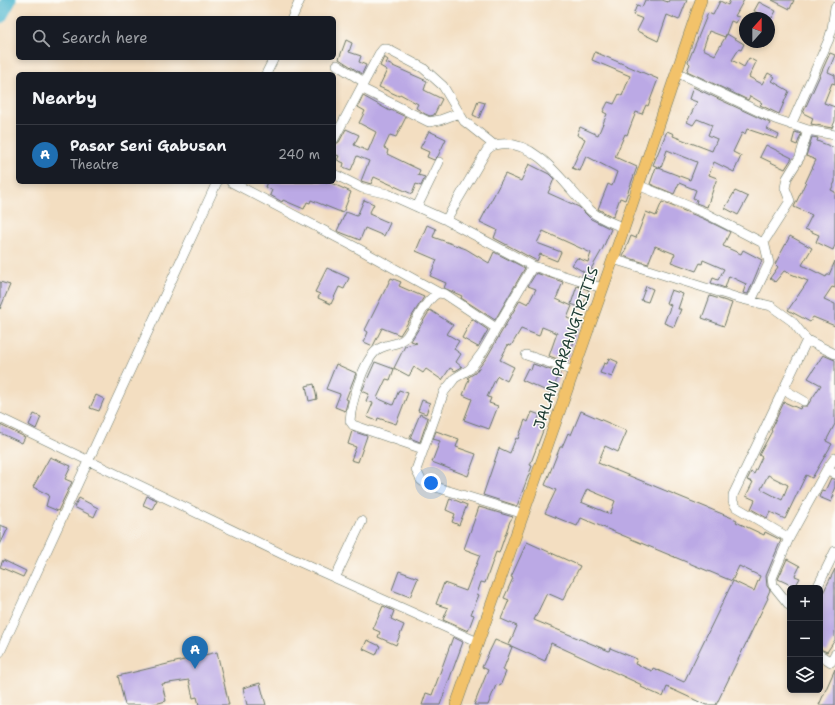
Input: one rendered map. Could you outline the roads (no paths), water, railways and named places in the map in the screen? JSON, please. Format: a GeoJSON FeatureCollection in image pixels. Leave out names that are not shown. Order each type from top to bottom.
{"type":"FeatureCollection","features":[{"type":"Feature","properties":{"kind":"main road","name":"JALAN PARANGTRITIS"},"geometry":{"type":"LineString","coordinates":[[456,705],[624,228],[701,0]]}},
{"type":"Feature","properties":{"kind":"street"},"geometry":{"type":"LineString","coordinates":[[293,16],[298,4]]}},
{"type":"Feature","properties":{"kind":"street"},"geometry":{"type":"LineString","coordinates":[[791,125],[811,76],[818,65],[834,29],[835,7]]}},
{"type":"Feature","properties":{"kind":"street"},"geometry":{"type":"LineString","coordinates":[[336,135],[381,51],[387,49],[423,68],[444,86],[464,121],[494,145]]}},
{"type":"Feature","properties":{"kind":"street"},"geometry":{"type":"LineString","coordinates":[[267,72],[273,60]]}},
{"type":"Feature","properties":{"kind":"street"},"geometry":{"type":"LineString","coordinates":[[337,65],[363,85],[429,122],[440,120],[459,113]]}},
{"type":"Feature","properties":{"kind":"street"},"geometry":{"type":"LineString","coordinates":[[676,72],[791,125],[835,135]]}},
{"type":"Feature","properties":{"kind":"street"},"geometry":{"type":"LineString","coordinates":[[752,301],[769,263],[764,242],[781,212],[790,201],[785,188],[787,178],[800,157],[808,130]]}},
{"type":"Feature","properties":{"kind":"street"},"geometry":{"type":"LineString","coordinates":[[446,220],[488,150],[494,145],[515,144],[525,148],[550,166],[593,213],[624,228]]}},
{"type":"Feature","properties":{"kind":"street"},"geometry":{"type":"LineString","coordinates":[[417,207],[439,162]]}},
{"type":"Feature","properties":{"kind":"street"},"geometry":{"type":"LineString","coordinates":[[336,175],[362,188],[388,194],[446,220],[533,266],[602,288]]}},
{"type":"Feature","properties":{"kind":"street"},"geometry":{"type":"LineString","coordinates":[[0,652],[216,184]]}},
{"type":"Feature","properties":{"kind":"street"},"geometry":{"type":"LineString","coordinates":[[234,184],[360,248],[439,293],[445,294],[496,328]]}},
{"type":"Feature","properties":{"kind":"street"},"geometry":{"type":"LineString","coordinates":[[638,185],[705,213],[760,242],[764,242]]}},
{"type":"Feature","properties":{"kind":"street"},"geometry":{"type":"LineString","coordinates":[[613,259],[771,306],[782,312],[792,321],[807,340],[835,354]]}},
{"type":"Feature","properties":{"kind":"street"},"geometry":{"type":"LineString","coordinates":[[524,514],[438,487],[421,480],[416,470],[444,392],[455,378],[470,369],[482,353],[533,266]]}},
{"type":"Feature","properties":{"kind":"street"},"geometry":{"type":"LineString","coordinates":[[423,450],[353,425],[350,421],[350,417],[355,396],[364,371],[373,355],[382,348],[403,341],[431,298],[439,293]]}},
{"type":"Feature","properties":{"kind":"street"},"geometry":{"type":"LineString","coordinates":[[789,538],[736,507],[733,502],[733,495],[807,340]]}},
{"type":"Feature","properties":{"kind":"street"},"geometry":{"type":"LineString","coordinates":[[526,355],[574,370]]}},
{"type":"Feature","properties":{"kind":"street"},"geometry":{"type":"LineString","coordinates":[[783,389],[804,401]]}},
{"type":"Feature","properties":{"kind":"street"},"geometry":{"type":"LineString","coordinates":[[0,418],[288,557],[478,642]]}},
{"type":"Feature","properties":{"kind":"street"},"geometry":{"type":"LineString","coordinates":[[787,602],[773,585],[772,578],[789,538],[831,471],[835,458]]}},
{"type":"Feature","properties":{"kind":"street"},"geometry":{"type":"LineString","coordinates":[[335,578],[362,521]]}},
{"type":"Feature","properties":{"kind":"street"},"geometry":{"type":"LineString","coordinates":[[818,585],[835,551]]}},
{"type":"Feature","properties":{"kind":"street"},"geometry":{"type":"LineString","coordinates":[[823,656],[834,660]]}},
{"type":"Feature","properties":{"kind":"waterway"},"geometry":{"type":"LineString","coordinates":[[0,16],[9,0]]}},
{"type":"Feature","properties":{"kind":"place","name":"Pasar Seni Gabusan"},"geometry":{"type":"Point","coordinates":[195,669]}}]}
